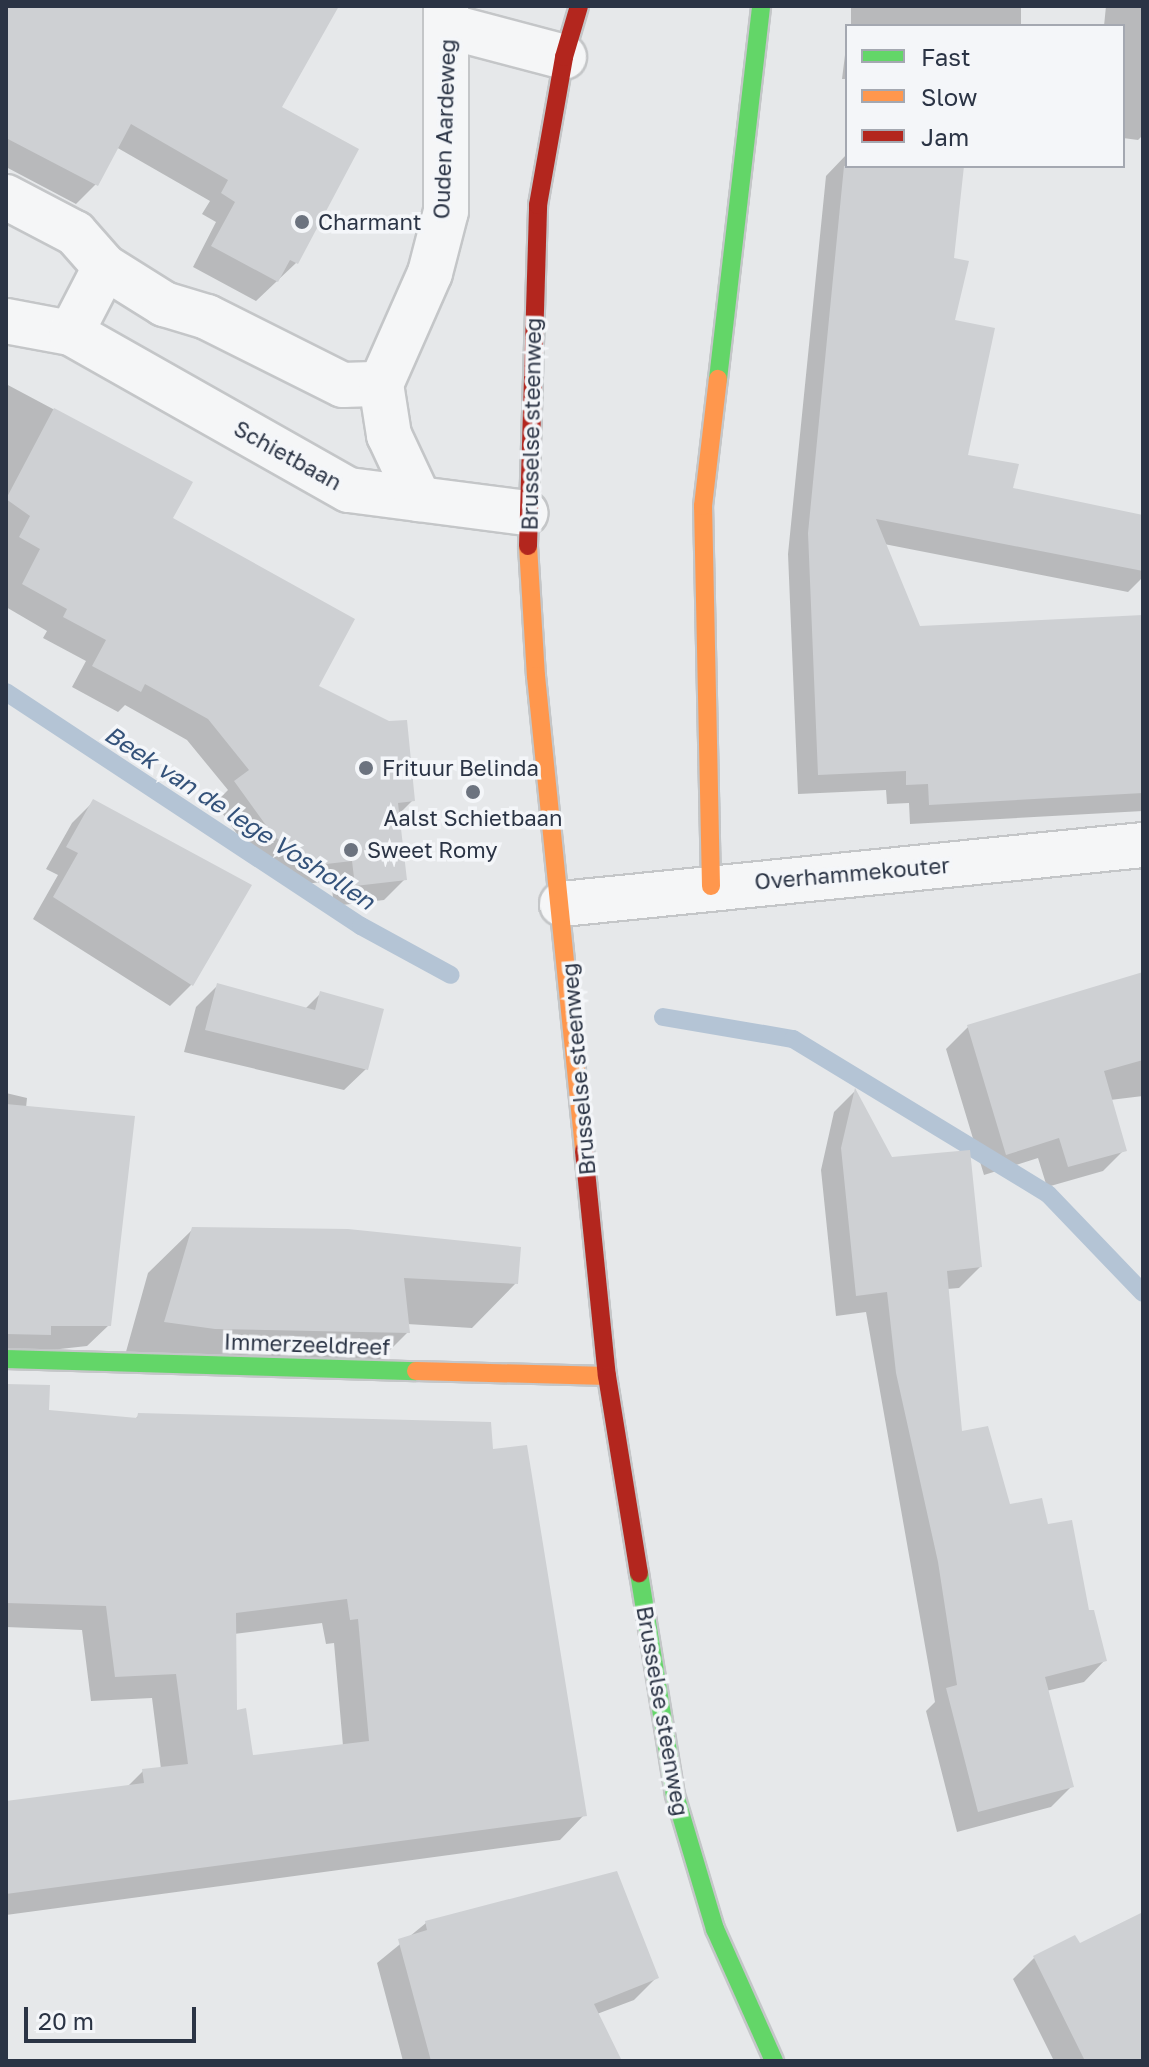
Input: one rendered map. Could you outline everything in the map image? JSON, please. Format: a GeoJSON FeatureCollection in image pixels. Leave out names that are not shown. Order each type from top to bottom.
{"type":"FeatureCollection","features":[{"type":"Feature","properties":{"kind":"main road","name":"Brusselse steenweg"},"geometry":{"type":"LineString","coordinates":[[579,6],[564,57],[538,205],[526,513],[536,676],[562,904],[607,1376],[675,1795],[715,1929],[774,2061]]}},
{"type":"Feature","properties":{"kind":"main road"},"geometry":{"type":"LineString","coordinates":[[711,886],[703,506],[761,6]]}},
{"type":"Feature","properties":{"kind":"main road","name":"Immerzeeldreef"},"geometry":{"type":"LineString","coordinates":[[6,1359],[607,1376]]}},
{"type":"Feature","properties":{"kind":"street"},"geometry":{"type":"LineString","coordinates":[[447,16],[564,57]]}},
{"type":"Feature","properties":{"kind":"street","name":"Ouden Aardeweg"},"geometry":{"type":"LineString","coordinates":[[381,384],[425,286],[446,211],[447,16]]}},
{"type":"Feature","properties":{"kind":"street"},"geometry":{"type":"LineString","coordinates":[[6,197],[75,233],[105,267],[164,304],[207,317],[343,385],[381,384],[389,435],[419,499]]}},
{"type":"Feature","properties":{"kind":"street"},"geometry":{"type":"LineString","coordinates":[[71,333],[105,267]]}},
{"type":"Feature","properties":{"kind":"street","name":"Schietbaan"},"geometry":{"type":"LineString","coordinates":[[6,321],[71,333],[349,490],[526,513]]}},
{"type":"Feature","properties":{"kind":"street","name":"Overhammekouter"},"geometry":{"type":"LineString","coordinates":[[562,904],[711,886],[1143,845]]}},
{"type":"Feature","properties":{"kind":"building"},"geometry":{"type":"Polygon","coordinates":[[[6,6],[339,6],[282,107],[359,149],[298,264],[290,260],[278,282],[211,246],[235,202],[221,193],[228,180],[131,124],[98,186],[6,138],[6,6]]]}},
{"type":"Feature","properties":{"kind":"building"},"geometry":{"type":"Polygon","coordinates":[[[844,166],[964,168],[954,258],[969,261],[955,320],[995,328],[968,455],[1019,464],[1013,488],[1143,515],[1143,571],[876,519],[920,626],[1143,615],[1143,793],[929,805],[928,784],[906,785],[906,771],[818,775],[808,533],[844,166]]]}},
{"type":"Feature","properties":{"kind":"building"},"geometry":{"type":"Polygon","coordinates":[[[54,408],[193,482],[173,518],[355,619],[319,686],[389,721],[407,720],[415,801],[398,803],[407,880],[355,886],[352,861],[309,866],[273,835],[234,781],[249,770],[208,719],[145,684],[141,692],[92,666],[106,640],[63,617],[67,609],[22,584],[40,549],[19,537],[30,516],[6,499],[54,408]]]}},
{"type":"Feature","properties":{"kind":"building"},"geometry":{"type":"Polygon","coordinates":[[[93,799],[252,885],[193,986],[53,897],[78,853],[66,847],[93,799]]]}},
{"type":"Feature","properties":{"kind":"building"},"geometry":{"type":"Polygon","coordinates":[[[1143,972],[1143,1060],[1104,1071],[1127,1151],[1068,1167],[1059,1138],[1006,1155],[967,1025],[1143,972]]]}},
{"type":"Feature","properties":{"kind":"building"},"geometry":{"type":"Polygon","coordinates":[[[217,983],[315,1010],[320,991],[384,1009],[368,1070],[205,1030],[217,983]]]}},
{"type":"Feature","properties":{"kind":"building"},"geometry":{"type":"Polygon","coordinates":[[[855,1088],[892,1157],[970,1150],[982,1267],[947,1271],[962,1431],[988,1426],[1010,1504],[1042,1498],[1048,1524],[1072,1520],[1089,1610],[1094,1610],[1107,1661],[1045,1677],[1074,1787],[978,1812],[946,1688],[957,1685],[938,1562],[896,1373],[887,1292],[856,1296],[841,1148],[855,1088]]]}},
{"type":"Feature","properties":{"kind":"building"},"geometry":{"type":"Polygon","coordinates":[[[6,1104],[135,1116],[111,1326],[51,1326],[51,1335],[6,1334],[6,1104]]]}},
{"type":"Feature","properties":{"kind":"building"},"geometry":{"type":"Polygon","coordinates":[[[192,1227],[348,1229],[521,1247],[518,1284],[404,1278],[410,1333],[215,1329],[164,1322],[192,1227]]]}},
{"type":"Feature","properties":{"kind":"building"},"geometry":{"type":"Polygon","coordinates":[[[6,1384],[50,1385],[49,1410],[137,1418],[138,1413],[491,1422],[493,1449],[527,1445],[587,1816],[6,1894],[6,1801],[144,1783],[142,1769],[188,1764],[176,1674],[115,1677],[106,1606],[6,1603],[6,1384]],[[347,1599],[236,1613],[237,1710],[246,1708],[253,1755],[369,1741],[358,1619],[350,1620],[347,1599]]]}},
{"type":"Feature","properties":{"kind":"building"},"geometry":{"type":"Polygon","coordinates":[[[617,1871],[659,1978],[594,2004],[622,2061],[431,2061],[398,1939],[427,1930],[425,1921],[617,1871]]]}},
{"type":"Feature","properties":{"kind":"building"},"geometry":{"type":"Polygon","coordinates":[[[1143,1912],[1143,2061],[1085,2061],[1033,1956],[1075,1935],[1080,1943],[1143,1912]]]}},
{"type":"Feature","properties":{"kind":"waterway","name":"Beek van de lege Voshollen"},"geometry":{"type":"LineString","coordinates":[[6,692],[361,926],[451,975]]}},
{"type":"Feature","properties":{"kind":"waterway","name":"Beek van de lege Voshollen"},"geometry":{"type":"LineString","coordinates":[[663,1017],[793,1039],[1048,1194],[1143,1293]]}},
{"type":"Feature","properties":{"kind":"traffic: fast"},"geometry":{"type":"LineString","coordinates":[[718,379],[761,6]]}},
{"type":"Feature","properties":{"kind":"traffic: fast"},"geometry":{"type":"LineString","coordinates":[[6,1359],[416,1371]]}},
{"type":"Feature","properties":{"kind":"traffic: fast"},"geometry":{"type":"LineString","coordinates":[[639,1573],[675,1795],[715,1929],[774,2061]]}},
{"type":"Feature","properties":{"kind":"traffic: slow"},"geometry":{"type":"LineString","coordinates":[[711,886],[703,506],[718,379]]}},
{"type":"Feature","properties":{"kind":"traffic: slow"},"geometry":{"type":"LineString","coordinates":[[528,546],[536,676],[584,1151]]}},
{"type":"Feature","properties":{"kind":"traffic: slow"},"geometry":{"type":"LineString","coordinates":[[416,1371],[607,1376]]}},
{"type":"Feature","properties":{"kind":"traffic: jam"},"geometry":{"type":"LineString","coordinates":[[528,546],[538,205],[564,57],[579,6]]}},
{"type":"Feature","properties":{"kind":"traffic: jam"},"geometry":{"type":"LineString","coordinates":[[584,1151],[607,1376],[639,1573]]}},
{"type":"Feature","properties":{"kind":"place","name":"Charmant"},"geometry":{"type":"Point","coordinates":[302,222]}},
{"type":"Feature","properties":{"kind":"place","name":"Frituur Belinda"},"geometry":{"type":"Point","coordinates":[366,768]}},
{"type":"Feature","properties":{"kind":"place","name":"Aalst Schietbaan"},"geometry":{"type":"Point","coordinates":[473,792]}},
{"type":"Feature","properties":{"kind":"place","name":"Sweet Romy"},"geometry":{"type":"Point","coordinates":[351,850]}}]}
